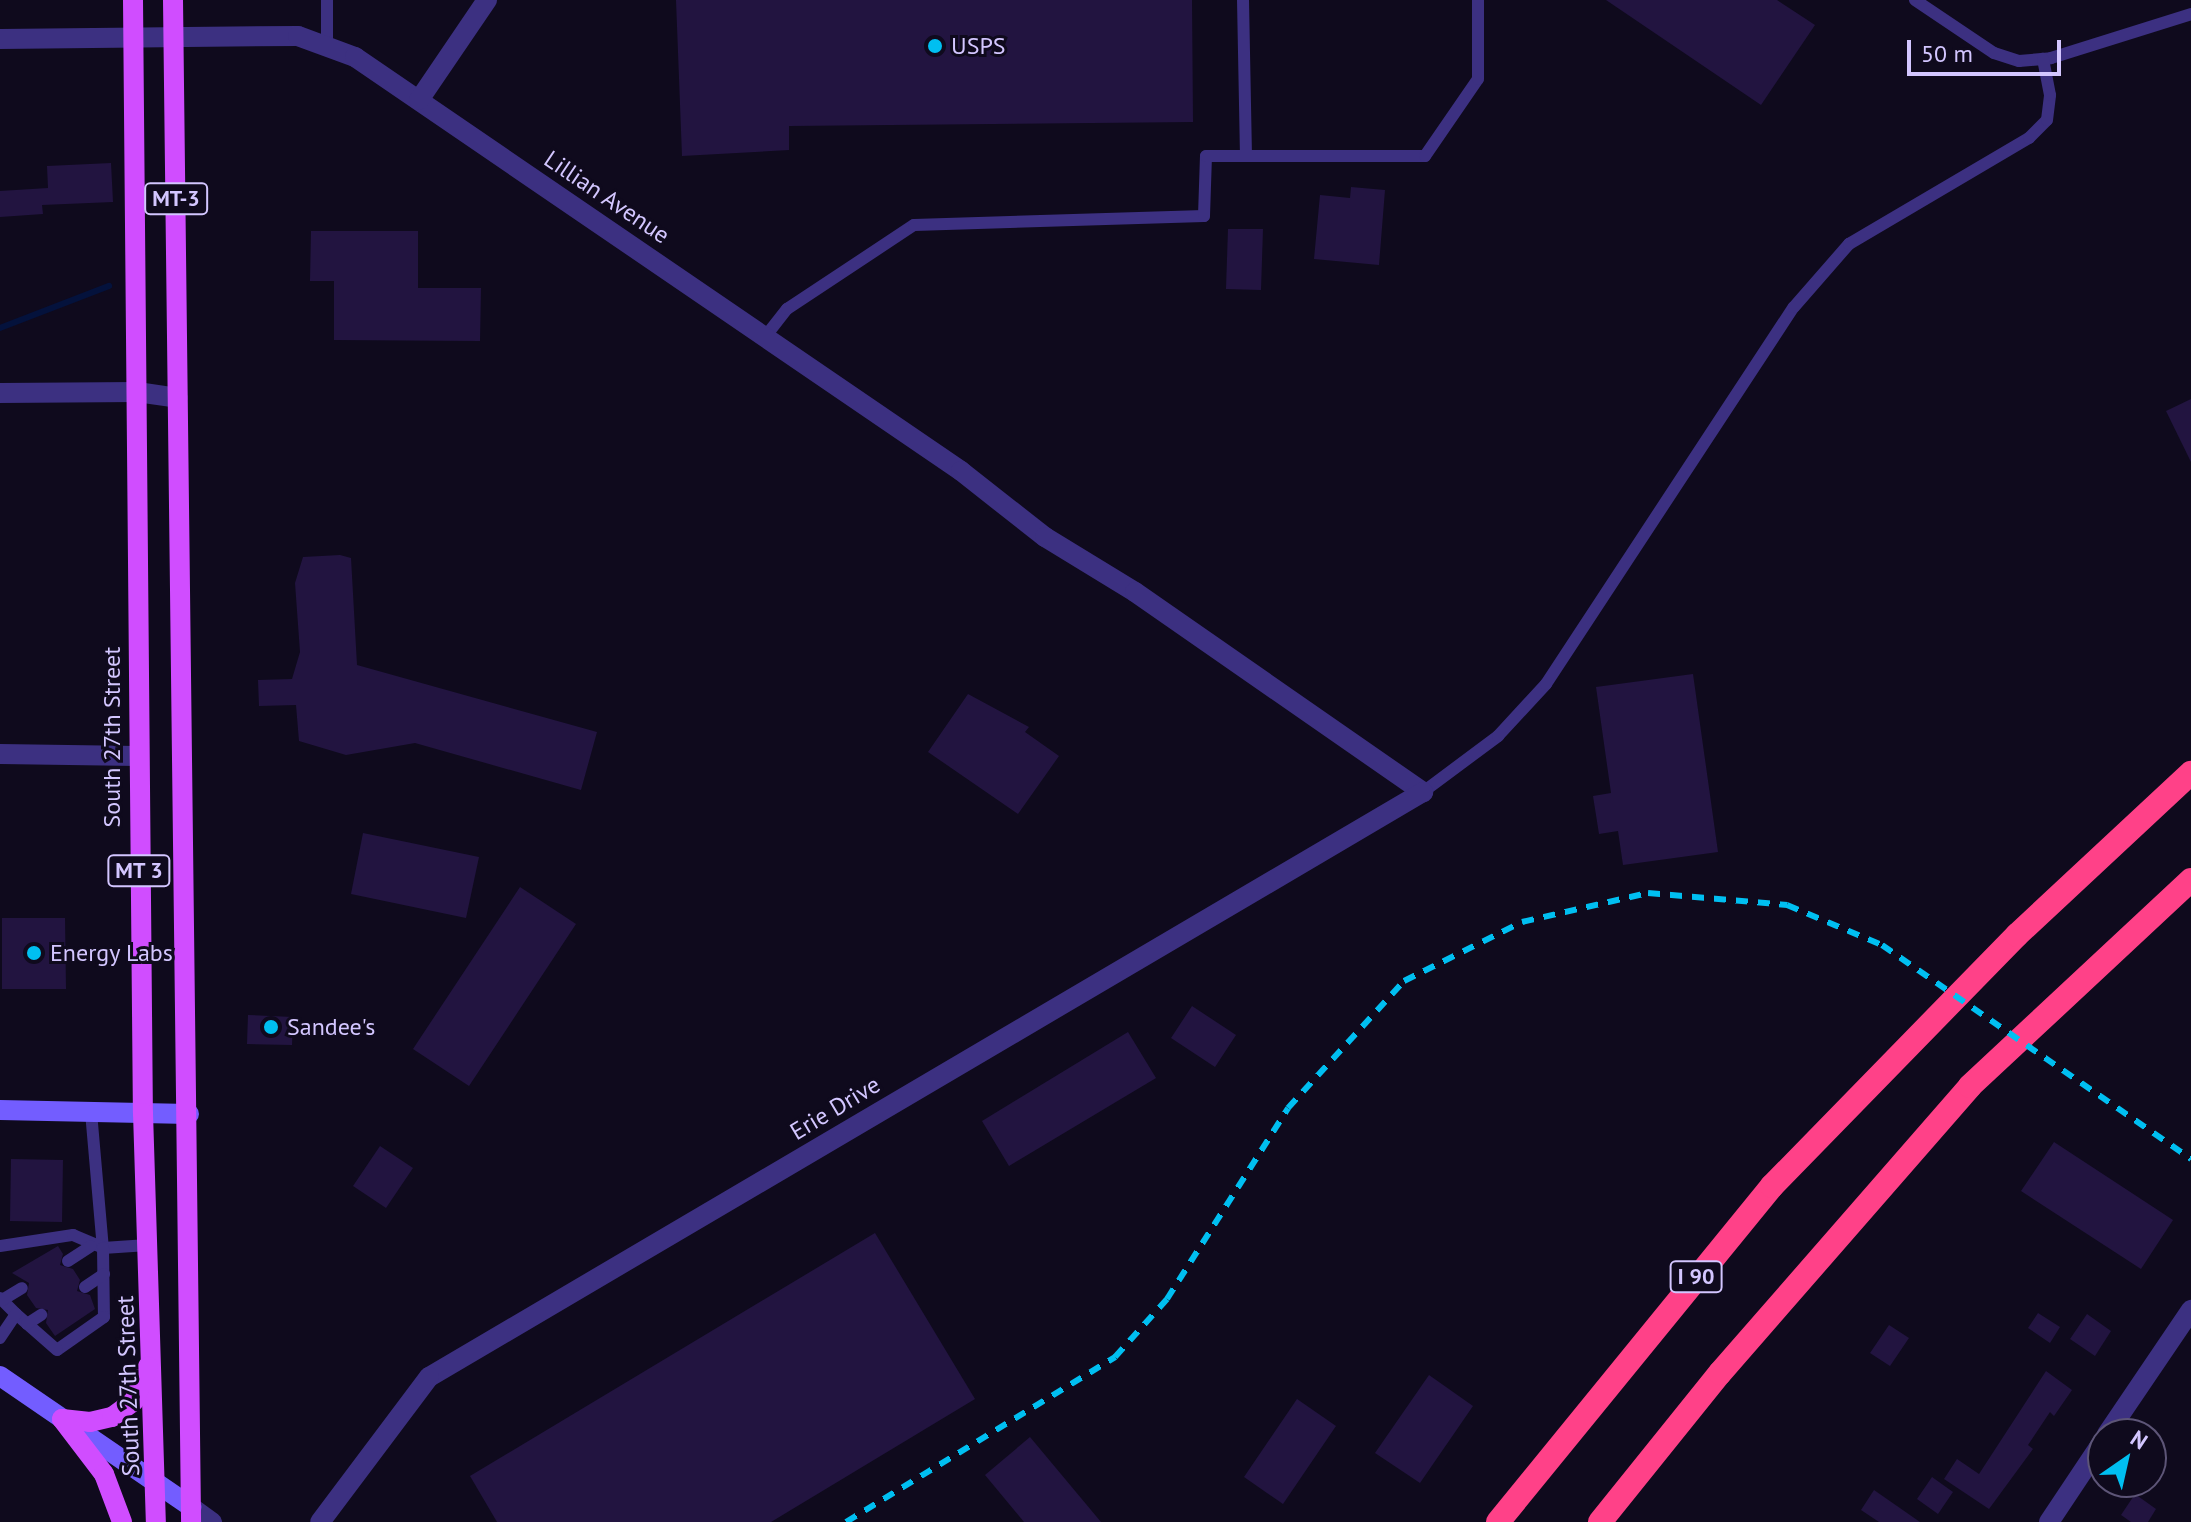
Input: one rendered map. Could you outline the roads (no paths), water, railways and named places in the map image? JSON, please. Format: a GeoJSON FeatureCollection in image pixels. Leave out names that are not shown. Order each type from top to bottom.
{"type":"FeatureCollection","features":[{"type":"Feature","properties":{"kind":"highway","name":"I 90"},"geometry":{"type":"LineString","coordinates":[[1498,1522],[1772,1186],[1908,1043],[2017,935],[2191,773]]}},
{"type":"Feature","properties":{"kind":"highway"},"geometry":{"type":"LineString","coordinates":[[1600,1522],[1730,1361],[1970,1086],[2191,880]]}},
{"type":"Feature","properties":{"kind":"main road","name":"South 27th Street"},"geometry":{"type":"LineString","coordinates":[[133,0],[137,756],[143,1113],[158,1484],[156,1522]]}},
{"type":"Feature","properties":{"kind":"main road","name":"MT-3"},"geometry":{"type":"LineString","coordinates":[[173,0],[178,398]]}},
{"type":"Feature","properties":{"kind":"main road"},"geometry":{"type":"LineString","coordinates":[[178,398],[189,1114],[191,1514]]}},
{"type":"Feature","properties":{"kind":"main road"},"geometry":{"type":"LineString","coordinates":[[0,1110],[189,1114]]}},
{"type":"Feature","properties":{"kind":"main road"},"geometry":{"type":"LineString","coordinates":[[62,1419],[90,1422],[126,1409],[141,1390],[152,1350]]}},
{"type":"Feature","properties":{"kind":"main road"},"geometry":{"type":"LineString","coordinates":[[0,1376],[158,1484],[191,1514]]}},
{"type":"Feature","properties":{"kind":"main road"},"geometry":{"type":"LineString","coordinates":[[62,1419],[104,1474],[122,1522]]}},
{"type":"Feature","properties":{"kind":"street"},"geometry":{"type":"LineString","coordinates":[[419,100],[487,0]]}},
{"type":"Feature","properties":{"kind":"street"},"geometry":{"type":"LineString","coordinates":[[0,39],[298,36],[327,42]]}},
{"type":"Feature","properties":{"kind":"street","name":"Lillian Avenue"},"geometry":{"type":"LineString","coordinates":[[327,42],[419,100],[961,471],[1045,537],[1135,592],[1423,792]]}},
{"type":"Feature","properties":{"kind":"street"},"geometry":{"type":"LineString","coordinates":[[0,393],[137,392],[178,398]]}},
{"type":"Feature","properties":{"kind":"street"},"geometry":{"type":"LineString","coordinates":[[0,754],[137,756]]}},
{"type":"Feature","properties":{"kind":"street","name":"Erie Drive"},"geometry":{"type":"LineString","coordinates":[[320,1522],[429,1377],[1423,792]]}},
{"type":"Feature","properties":{"kind":"street"},"geometry":{"type":"LineString","coordinates":[[2118,1418],[2191,1310]]}},
{"type":"Feature","properties":{"kind":"street"},"geometry":{"type":"LineString","coordinates":[[2049,1522],[2087,1465]]}},
{"type":"Feature","properties":{"kind":"street"},"geometry":{"type":"LineString","coordinates":[[191,1514],[212,1522]]}},
{"type":"Feature","properties":{"kind":"lane"},"geometry":{"type":"LineString","coordinates":[[327,0],[327,42]]}},
{"type":"Feature","properties":{"kind":"lane"},"geometry":{"type":"LineString","coordinates":[[1243,0],[1246,156]]}},
{"type":"Feature","properties":{"kind":"lane"},"geometry":{"type":"LineString","coordinates":[[765,337],[787,309],[914,225],[1204,216],[1206,156],[1425,156],[1478,79],[1478,0]]}},
{"type":"Feature","properties":{"kind":"lane"},"geometry":{"type":"LineString","coordinates":[[1915,0],[1994,53],[2019,61],[2043,59],[2191,14]]}},
{"type":"Feature","properties":{"kind":"lane"},"geometry":{"type":"LineString","coordinates":[[1423,792],[1498,736],[1546,684],[1794,307],[1849,244],[2029,138],[2047,120],[2050,95],[2043,59]]}},
{"type":"Feature","properties":{"kind":"lane"},"geometry":{"type":"LineString","coordinates":[[22,1288],[1,1299],[57,1350],[104,1317],[104,1274],[97,1247],[91,1112]]}},
{"type":"Feature","properties":{"kind":"lane"},"geometry":{"type":"LineString","coordinates":[[0,1246],[73,1235],[97,1247]]}},
{"type":"Feature","properties":{"kind":"lane"},"geometry":{"type":"LineString","coordinates":[[68,1261],[97,1247],[148,1245]]}},
{"type":"Feature","properties":{"kind":"lane"},"geometry":{"type":"LineString","coordinates":[[85,1287],[104,1274]]}},
{"type":"Feature","properties":{"kind":"lane"},"geometry":{"type":"LineString","coordinates":[[0,1338],[16,1314]]}},
{"type":"Feature","properties":{"kind":"lane"},"geometry":{"type":"LineString","coordinates":[[27,1324],[41,1315]]}},
{"type":"Feature","properties":{"kind":"waterway"},"geometry":{"type":"LineString","coordinates":[[0,328],[109,286]]}},
{"type":"Feature","properties":{"kind":"railway"},"geometry":{"type":"LineString","coordinates":[[846,1522],[1115,1357],[1167,1299],[1288,1108],[1404,981],[1522,922],[1648,893],[1787,905],[1882,945],[2191,1159]]}},
{"type":"Feature","properties":{"kind":"place","name":"USPS"},"geometry":{"type":"Point","coordinates":[935,46]}},
{"type":"Feature","properties":{"kind":"place","name":"Energy Labs"},"geometry":{"type":"Point","coordinates":[34,953]}},
{"type":"Feature","properties":{"kind":"place","name":"Sandee's"},"geometry":{"type":"Point","coordinates":[271,1027]}}]}
